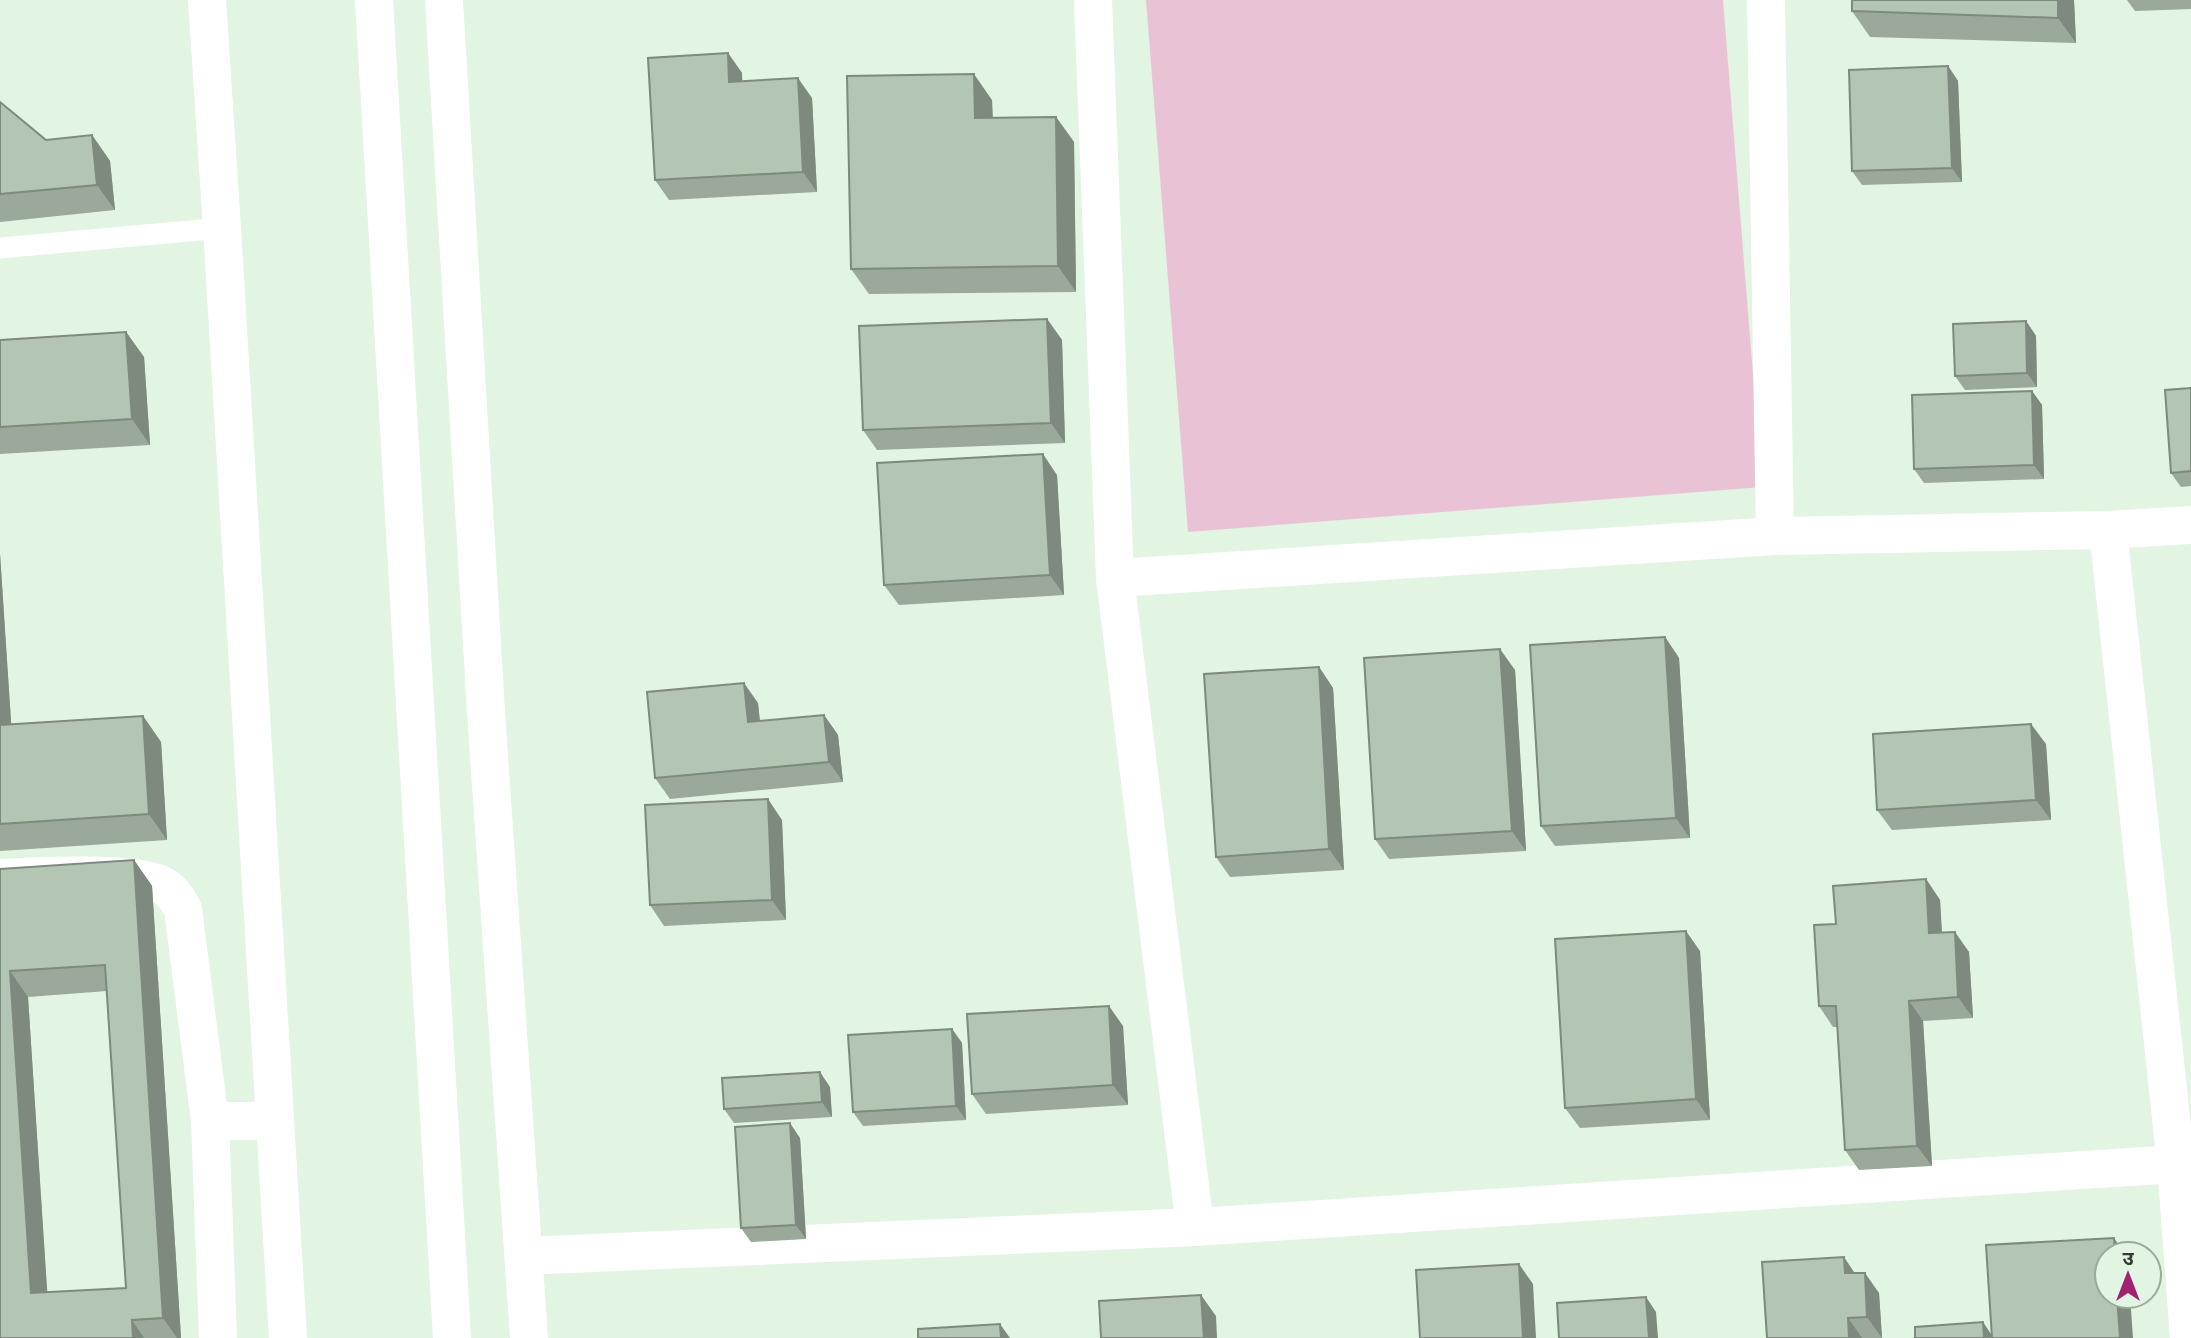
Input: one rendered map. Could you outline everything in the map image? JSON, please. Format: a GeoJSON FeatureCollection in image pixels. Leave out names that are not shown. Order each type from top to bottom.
{"type":"FeatureCollection","features":[{"type":"Feature","properties":{"kind":"street"},"geometry":{"type":"LineString","coordinates":[[206,0],[288,1338]]}},
{"type":"Feature","properties":{"kind":"street"},"geometry":{"type":"LineString","coordinates":[[374,0],[452,1338]]}},
{"type":"Feature","properties":{"kind":"street"},"geometry":{"type":"LineString","coordinates":[[444,0],[487,726],[529,1338]]}},
{"type":"Feature","properties":{"kind":"street"},"geometry":{"type":"LineString","coordinates":[[1093,0],[1115,578],[1195,1227]]}},
{"type":"Feature","properties":{"kind":"street"},"geometry":{"type":"LineString","coordinates":[[1766,0],[1775,536]]}},
{"type":"Feature","properties":{"kind":"street"},"geometry":{"type":"LineString","coordinates":[[1115,578],[1775,536],[2108,530],[2191,525]]}},
{"type":"Feature","properties":{"kind":"street"},"geometry":{"type":"LineString","coordinates":[[2108,530],[2176,1164],[2189,1338]]}},
{"type":"Feature","properties":{"kind":"street"},"geometry":{"type":"LineString","coordinates":[[0,878],[150,879],[174,894],[183,909],[210,1121],[218,1338]]}},
{"type":"Feature","properties":{"kind":"street"},"geometry":{"type":"LineString","coordinates":[[210,1121],[275,1121]]}},
{"type":"Feature","properties":{"kind":"street"},"geometry":{"type":"LineString","coordinates":[[524,1256],[1195,1227],[2176,1164]]}},
{"type":"Feature","properties":{"kind":"lane"},"geometry":{"type":"LineString","coordinates":[[0,248],[222,228]]}},
{"type":"Feature","properties":{"kind":"shaded area"},"geometry":{"type":"Polygon","coordinates":[[[1146,0],[1723,0],[1762,487],[1188,532],[1146,0]]]}},
{"type":"Feature","properties":{"kind":"building"},"geometry":{"type":"Polygon","coordinates":[[[1852,0],[2058,0],[2058,18],[1852,11],[1852,0]]]}},
{"type":"Feature","properties":{"kind":"building"},"geometry":{"type":"Polygon","coordinates":[[[728,53],[729,82],[798,78],[803,172],[655,180],[648,58],[728,53]]]}},
{"type":"Feature","properties":{"kind":"building"},"geometry":{"type":"Polygon","coordinates":[[[1948,66],[1952,168],[1852,171],[1849,70],[1948,66]]]}},
{"type":"Feature","properties":{"kind":"building"},"geometry":{"type":"Polygon","coordinates":[[[974,74],[975,118],[1056,117],[1058,266],[851,269],[847,76],[974,74]]]}},
{"type":"Feature","properties":{"kind":"building"},"geometry":{"type":"Polygon","coordinates":[[[0,102],[46,140],[92,135],[97,185],[0,194],[0,102]]]}},
{"type":"Feature","properties":{"kind":"building"},"geometry":{"type":"Polygon","coordinates":[[[1047,319],[1051,423],[863,430],[859,326],[1047,319]]]}},
{"type":"Feature","properties":{"kind":"building"},"geometry":{"type":"Polygon","coordinates":[[[2026,321],[2027,373],[1955,376],[1953,324],[2026,321]]]}},
{"type":"Feature","properties":{"kind":"building"},"geometry":{"type":"Polygon","coordinates":[[[126,332],[132,419],[0,427],[0,340],[126,332]]]}},
{"type":"Feature","properties":{"kind":"building"},"geometry":{"type":"Polygon","coordinates":[[[2191,388],[2191,471],[2171,473],[2165,390],[2191,388]]]}},
{"type":"Feature","properties":{"kind":"building"},"geometry":{"type":"Polygon","coordinates":[[[2032,391],[2034,465],[1914,469],[1912,395],[2032,391]]]}},
{"type":"Feature","properties":{"kind":"building"},"geometry":{"type":"Polygon","coordinates":[[[1043,454],[1050,575],[884,585],[877,463],[1043,454]]]}},
{"type":"Feature","properties":{"kind":"building"},"geometry":{"type":"Polygon","coordinates":[[[1665,637],[1676,818],[1541,826],[1530,645],[1665,637]]]}},
{"type":"Feature","properties":{"kind":"building"},"geometry":{"type":"Polygon","coordinates":[[[1500,649],[1512,831],[1375,839],[1364,658],[1500,649]]]}},
{"type":"Feature","properties":{"kind":"building"},"geometry":{"type":"Polygon","coordinates":[[[1319,667],[1329,849],[1216,857],[1204,674],[1319,667]]]}},
{"type":"Feature","properties":{"kind":"building"},"geometry":{"type":"Polygon","coordinates":[[[744,683],[748,722],[824,715],[829,762],[655,778],[647,692],[744,683]]]}},
{"type":"Feature","properties":{"kind":"building"},"geometry":{"type":"Polygon","coordinates":[[[143,716],[149,814],[0,824],[0,725],[143,716]]]}},
{"type":"Feature","properties":{"kind":"building"},"geometry":{"type":"Polygon","coordinates":[[[2031,724],[2036,800],[1877,810],[1873,734],[2031,724]]]}},
{"type":"Feature","properties":{"kind":"building"},"geometry":{"type":"Polygon","coordinates":[[[768,799],[772,900],[650,905],[645,805],[768,799]]]}},
{"type":"Feature","properties":{"kind":"building"},"geometry":{"type":"Polygon","coordinates":[[[134,860],[163,1318],[132,1320],[133,1338],[0,1338],[0,869],[134,860]],[[105,965],[10,971],[31,1293],[126,1288],[105,965]]]}},
{"type":"Feature","properties":{"kind":"building"},"geometry":{"type":"Polygon","coordinates":[[[1926,879],[1929,933],[1955,932],[1958,997],[1909,1001],[1917,1146],[1845,1150],[1836,1006],[1819,1006],[1814,925],[1836,924],[1833,886],[1926,879]]]}},
{"type":"Feature","properties":{"kind":"building"},"geometry":{"type":"Polygon","coordinates":[[[1686,931],[1696,1099],[1565,1108],[1555,939],[1686,931]]]}},
{"type":"Feature","properties":{"kind":"building"},"geometry":{"type":"Polygon","coordinates":[[[1109,1006],[1113,1085],[972,1094],[967,1014],[1109,1006]]]}},
{"type":"Feature","properties":{"kind":"building"},"geometry":{"type":"Polygon","coordinates":[[[952,1029],[956,1106],[853,1112],[848,1035],[952,1029]]]}},
{"type":"Feature","properties":{"kind":"building"},"geometry":{"type":"Polygon","coordinates":[[[820,1072],[822,1102],[724,1109],[722,1078],[820,1072]]]}},
{"type":"Feature","properties":{"kind":"building"},"geometry":{"type":"Polygon","coordinates":[[[790,1123],[796,1225],[741,1228],[735,1127],[790,1123]]]}},
{"type":"Feature","properties":{"kind":"building"},"geometry":{"type":"Polygon","coordinates":[[[2114,1238],[2093,1240],[2093,1310],[2118,1310],[2120,1338],[1992,1338],[1986,1245],[2114,1238]]]}},
{"type":"Feature","properties":{"kind":"building"},"geometry":{"type":"Polygon","coordinates":[[[1844,1257],[1845,1273],[1865,1273],[1867,1317],[1848,1318],[1849,1338],[1767,1338],[1762,1262],[1844,1257]]]}},
{"type":"Feature","properties":{"kind":"building"},"geometry":{"type":"Polygon","coordinates":[[[1519,1264],[1523,1338],[1420,1338],[1416,1270],[1519,1264]]]}},
{"type":"Feature","properties":{"kind":"building"},"geometry":{"type":"Polygon","coordinates":[[[1201,1295],[1204,1338],[1101,1338],[1099,1301],[1201,1295]]]}},
{"type":"Feature","properties":{"kind":"building"},"geometry":{"type":"Polygon","coordinates":[[[1646,1297],[1649,1338],[1559,1338],[1557,1303],[1646,1297]]]}},
{"type":"Feature","properties":{"kind":"building"},"geometry":{"type":"Polygon","coordinates":[[[1983,1322],[1984,1338],[1915,1338],[1915,1327],[1983,1322]]]}},
{"type":"Feature","properties":{"kind":"building"},"geometry":{"type":"Polygon","coordinates":[[[1000,1324],[1001,1338],[918,1338],[918,1329],[1000,1324]]]}}]}
